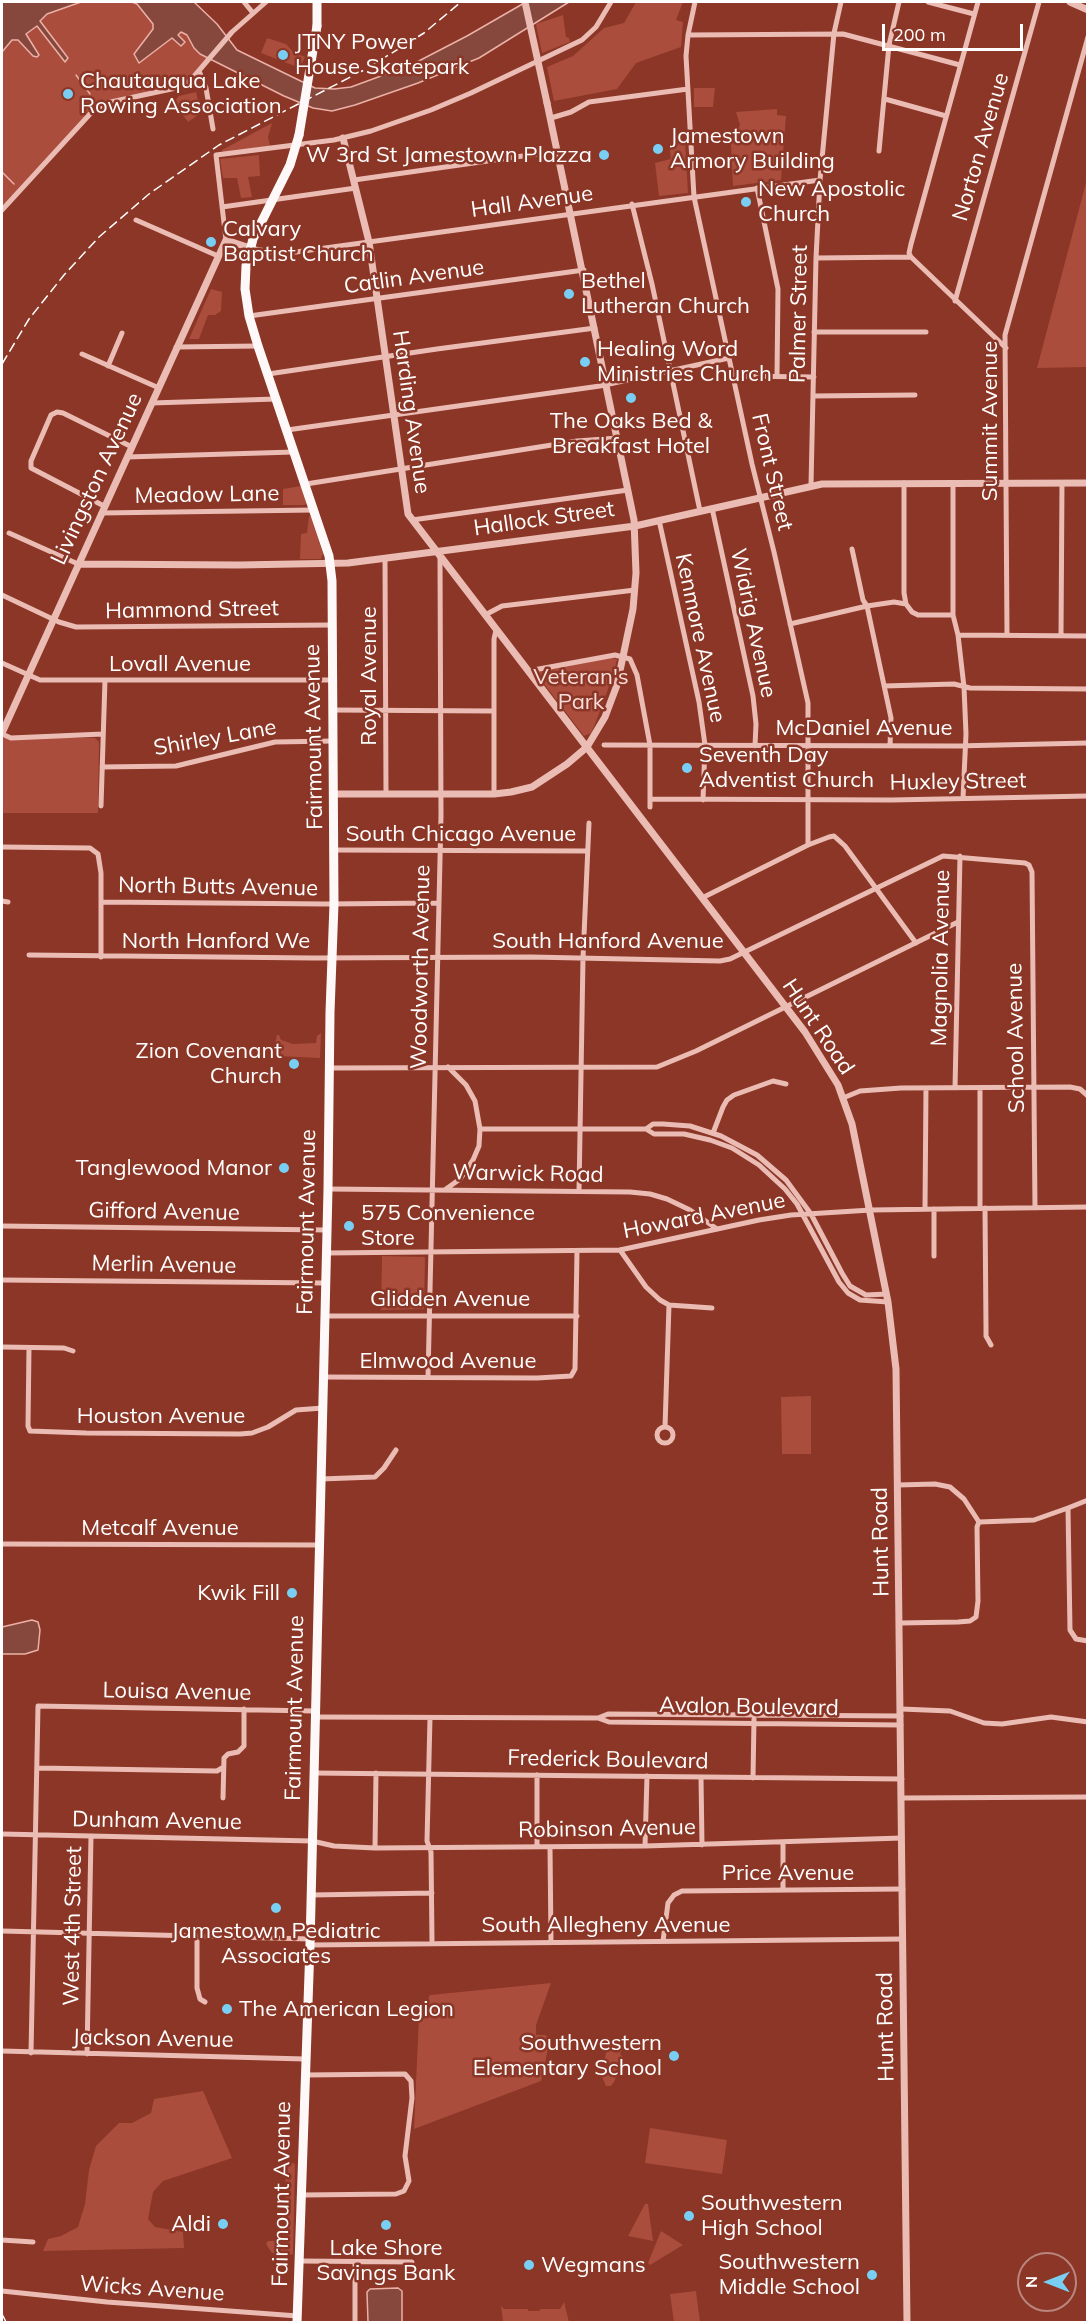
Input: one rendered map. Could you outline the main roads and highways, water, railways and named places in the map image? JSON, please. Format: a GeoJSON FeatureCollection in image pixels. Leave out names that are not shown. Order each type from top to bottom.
{"type":"FeatureCollection","features":[{"type":"Feature","properties":{"kind":"main road","name":"Fairmount Avenue"},"geometry":{"type":"LineString","coordinates":[[297,2319],[301,2261],[304,2075],[310,1942],[334,904],[332,626],[330,564],[306,484],[249,316],[245,274],[250,248],[290,165],[299,135],[319,2]]}},
{"type":"Feature","properties":{"kind":"waterway"},"geometry":{"type":"LineString","coordinates":[[76,75],[90,94]]}},
{"type":"Feature","properties":{"kind":"waterway"},"geometry":{"type":"LineString","coordinates":[[2,172],[14,184]]}},
{"type":"Feature","properties":{"kind":"railway"},"geometry":{"type":"LineString","coordinates":[[2,364],[29,319],[64,275],[99,237],[149,194],[219,145],[366,69],[424,33],[461,2]]}},
{"type":"Feature","properties":{"kind":"railway"},"geometry":{"type":"LineString","coordinates":[[2,2314],[6,2322]]}},
{"type":"Feature","properties":{"kind":"place","name":"JTNY Power House Skatepark"},"geometry":{"type":"Point","coordinates":[283,55]}},
{"type":"Feature","properties":{"kind":"place","name":"Chautauqua Lake Rowing Association"},"geometry":{"type":"Point","coordinates":[68,94]}},
{"type":"Feature","properties":{"kind":"place","name":"Jamestown Armory Building"},"geometry":{"type":"Point","coordinates":[658,149]}},
{"type":"Feature","properties":{"kind":"place","name":"W 3rd St Jamestown Plazza"},"geometry":{"type":"Point","coordinates":[604,155]}},
{"type":"Feature","properties":{"kind":"place","name":"New Apostolic Church"},"geometry":{"type":"Point","coordinates":[746,202]}},
{"type":"Feature","properties":{"kind":"place","name":"Calvary Baptist Church"},"geometry":{"type":"Point","coordinates":[211,242]}},
{"type":"Feature","properties":{"kind":"place","name":"Bethel Lutheran Church"},"geometry":{"type":"Point","coordinates":[569,294]}},
{"type":"Feature","properties":{"kind":"place","name":"Healing Word Ministries Church"},"geometry":{"type":"Point","coordinates":[585,362]}},
{"type":"Feature","properties":{"kind":"place","name":"The Oaks Bed & Breakfast Hotel"},"geometry":{"type":"Point","coordinates":[631,398]}},
{"type":"Feature","properties":{"kind":"place","name":"Seventh Day Adventist Church"},"geometry":{"type":"Point","coordinates":[687,768]}},
{"type":"Feature","properties":{"kind":"place","name":"Zion Covenant Church"},"geometry":{"type":"Point","coordinates":[294,1064]}},
{"type":"Feature","properties":{"kind":"place","name":"Tanglewood Manor"},"geometry":{"type":"Point","coordinates":[284,1168]}},
{"type":"Feature","properties":{"kind":"place","name":"575 Convenience Store"},"geometry":{"type":"Point","coordinates":[349,1226]}},
{"type":"Feature","properties":{"kind":"place","name":"Kwik Fill"},"geometry":{"type":"Point","coordinates":[292,1593]}},
{"type":"Feature","properties":{"kind":"place","name":"Jamestown Pediatric Associates"},"geometry":{"type":"Point","coordinates":[276,1908]}},
{"type":"Feature","properties":{"kind":"place","name":"The American Legion"},"geometry":{"type":"Point","coordinates":[227,2009]}},
{"type":"Feature","properties":{"kind":"place","name":"Southwestern Elementary School"},"geometry":{"type":"Point","coordinates":[674,2056]}},
{"type":"Feature","properties":{"kind":"place","name":"Southwestern High School"},"geometry":{"type":"Point","coordinates":[689,2216]}},
{"type":"Feature","properties":{"kind":"place","name":"Aldi"},"geometry":{"type":"Point","coordinates":[223,2224]}},
{"type":"Feature","properties":{"kind":"place","name":"Lake Shore Savings Bank"},"geometry":{"type":"Point","coordinates":[386,2225]}},
{"type":"Feature","properties":{"kind":"place","name":"Wegmans"},"geometry":{"type":"Point","coordinates":[529,2265]}},
{"type":"Feature","properties":{"kind":"place","name":"Southwestern Middle School"},"geometry":{"type":"Point","coordinates":[872,2275]}},
{"type":"Feature","properties":{"kind":"park label","name":"Veteran's Park"},"geometry":{"type":"Point","coordinates":[581,690]}}]}
